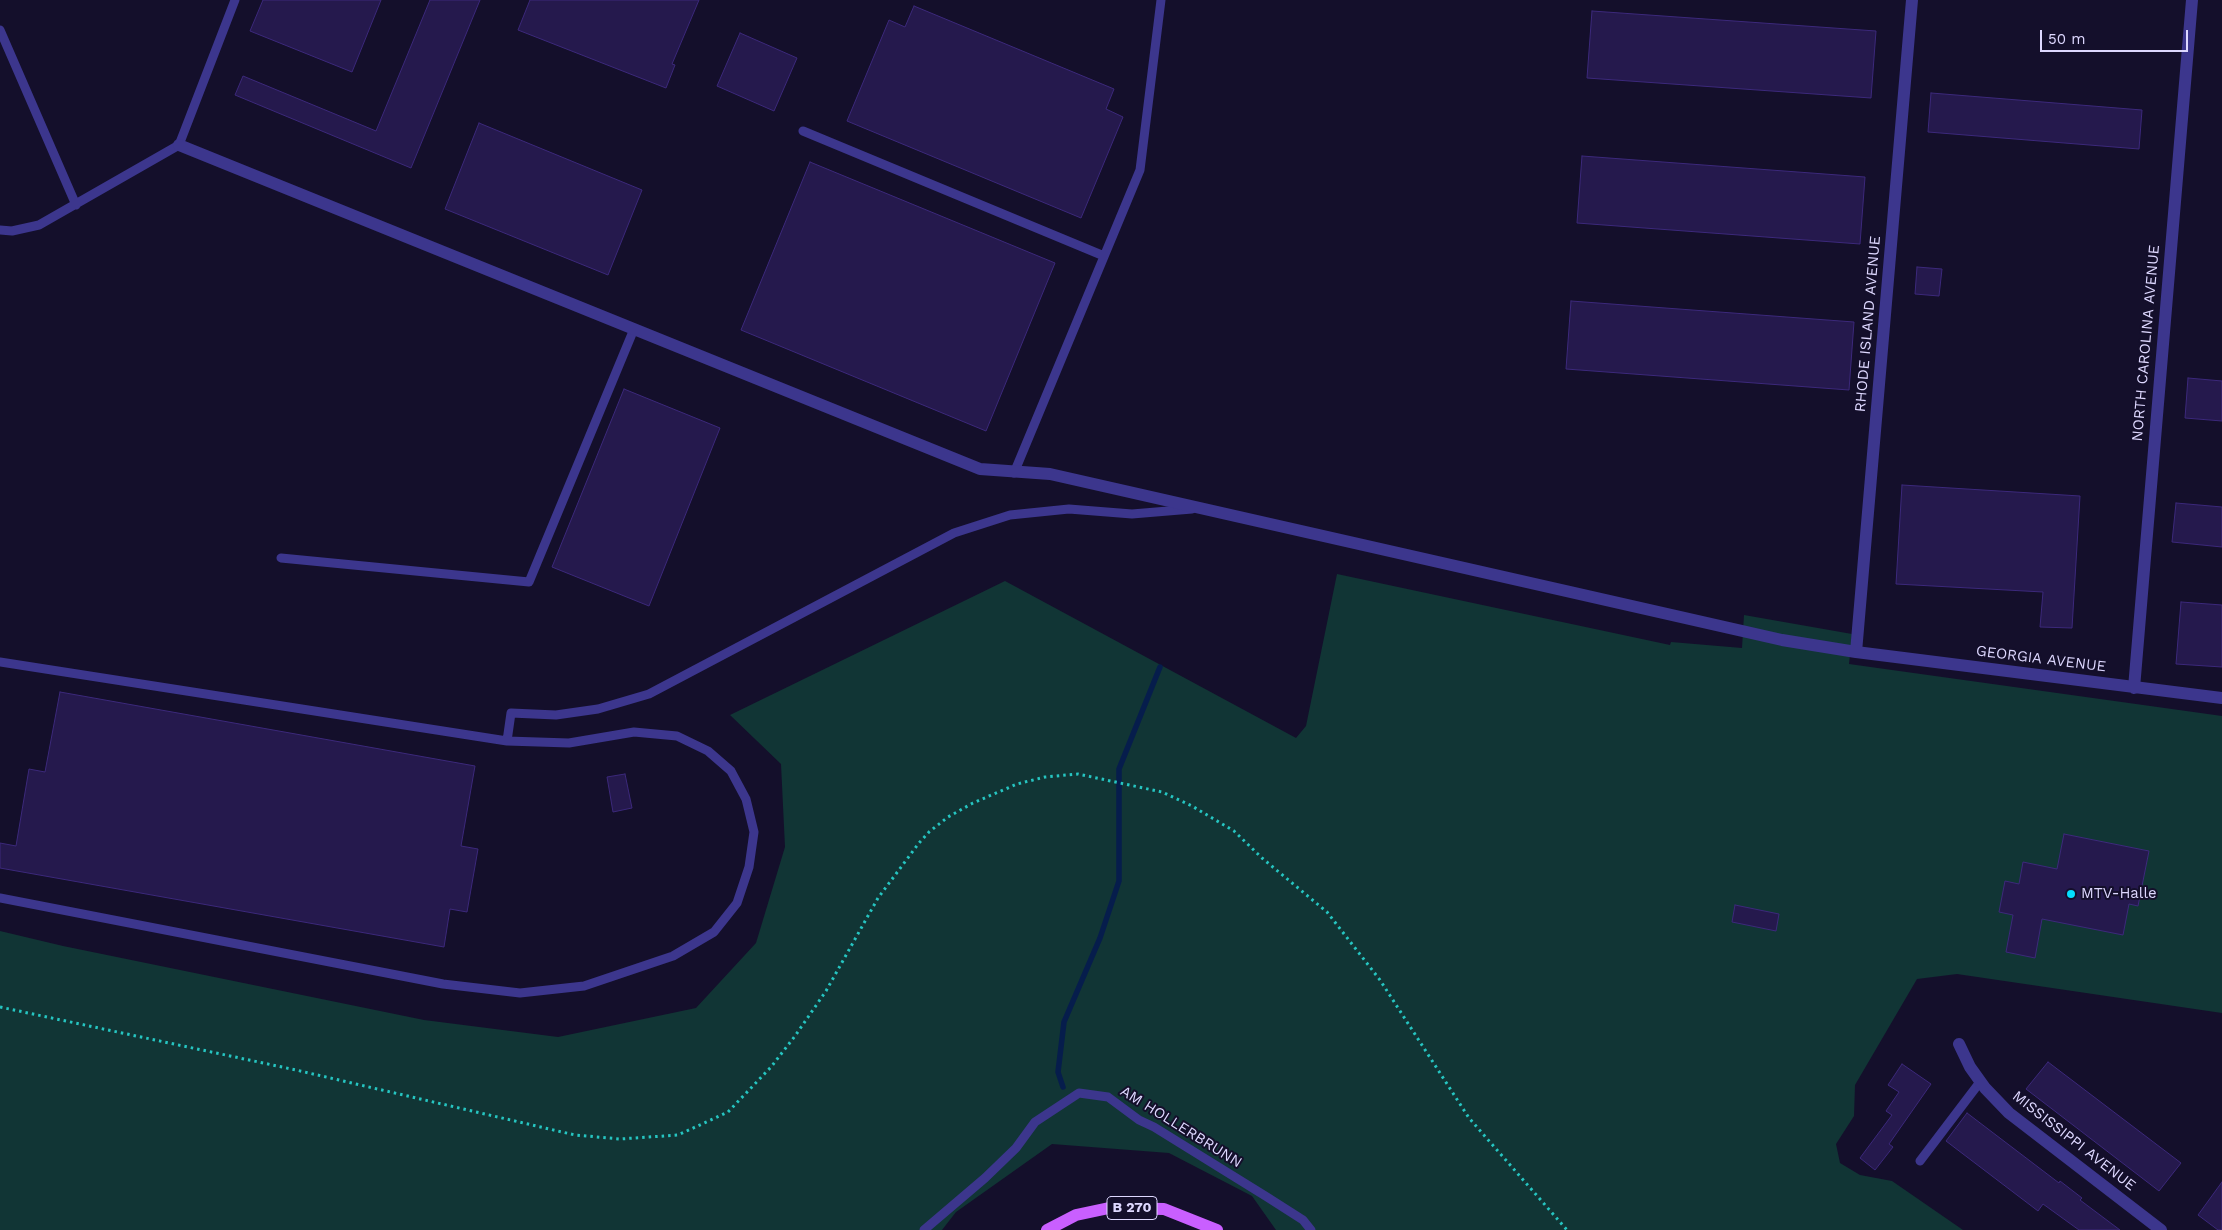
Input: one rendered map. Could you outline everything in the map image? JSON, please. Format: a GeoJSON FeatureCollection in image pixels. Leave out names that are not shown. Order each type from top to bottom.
{"type":"FeatureCollection","features":[{"type":"Feature","properties":{"kind":"main road","name":"B 270"},"geometry":{"type":"LineString","coordinates":[[1047,1230],[1076,1216],[1109,1208],[1164,1209],[1217,1230]]}},
{"type":"Feature","properties":{"kind":"street","name":"RHODE ISLAND AVENUE"},"geometry":{"type":"LineString","coordinates":[[1856,652],[1912,0]]}},
{"type":"Feature","properties":{"kind":"street","name":"NORTH CAROLINA AVENUE"},"geometry":{"type":"LineString","coordinates":[[2134,688],[2192,0]]}},
{"type":"Feature","properties":{"kind":"street","name":"GEORGIA AVENUE"},"geometry":{"type":"LineString","coordinates":[[180,145],[980,469],[1014,473],[1050,474],[1782,640],[1856,652],[2222,698]]}},
{"type":"Feature","properties":{"kind":"street","name":"MISSISSIPPI AVENUE"},"geometry":{"type":"LineString","coordinates":[[1959,1044],[1980,1082],[2009,1113],[2162,1230]]}},
{"type":"Feature","properties":{"kind":"lane"},"geometry":{"type":"LineString","coordinates":[[0,230],[12,231],[40,225],[180,145],[235,0]]}},
{"type":"Feature","properties":{"kind":"lane"},"geometry":{"type":"LineString","coordinates":[[1014,473],[1140,170],[1161,0]]}},
{"type":"Feature","properties":{"kind":"lane"},"geometry":{"type":"LineString","coordinates":[[0,30],[76,204]]}},
{"type":"Feature","properties":{"kind":"lane"},"geometry":{"type":"LineString","coordinates":[[803,131],[1104,256]]}},
{"type":"Feature","properties":{"kind":"lane"},"geometry":{"type":"LineString","coordinates":[[281,558],[529,582],[634,329]]}},
{"type":"Feature","properties":{"kind":"lane"},"geometry":{"type":"LineString","coordinates":[[507,741],[511,714],[556,715],[598,709],[649,694],[954,533],[1010,515],[1069,509],[1132,514],[1203,508]]}},
{"type":"Feature","properties":{"kind":"lane"},"geometry":{"type":"LineString","coordinates":[[0,662],[507,741],[569,743],[634,732],[677,736],[708,750],[731,771],[746,799],[754,832],[749,867],[737,903],[714,932],[673,956],[584,986],[520,994],[442,984],[0,898]]}},
{"type":"Feature","properties":{"kind":"lane"},"geometry":{"type":"LineString","coordinates":[[1920,1161],[1980,1082]]}},
{"type":"Feature","properties":{"kind":"lane","name":"AM HOLLERBRUNN"},"geometry":{"type":"LineString","coordinates":[[924,1230],[1010,1154],[1035,1122],[1079,1093],[1108,1097],[1139,1120],[1154,1127],[1303,1220],[1311,1230]]}},
{"type":"Feature","properties":{"kind":"path"},"geometry":{"type":"LineString","coordinates":[[0,1007],[296,1070],[575,1135],[620,1139],[678,1135],[728,1112],[771,1067],[796,1036],[826,990],[878,898],[919,843],[930,832],[948,817],[973,802],[1017,784],[1045,777],[1078,774],[1162,792],[1192,806],[1234,831],[1262,858],[1326,912],[1380,980],[1469,1118],[1567,1230]]}},
{"type":"Feature","properties":{"kind":"green space"},"geometry":{"type":"Polygon","coordinates":[[[1337,574],[1670,645],[1671,642],[1742,648],[1744,615],[1852,634],[1849,664],[2222,716],[2222,1013],[1957,974],[1917,979],[1855,1085],[1854,1116],[1836,1144],[1840,1163],[1860,1175],[1892,1181],[1963,1230],[1276,1230],[1252,1196],[1169,1153],[1052,1144],[956,1212],[942,1230],[0,1230],[0,931],[63,946],[424,1020],[558,1037],[696,1008],[756,943],[785,847],[781,764],[730,715],[1005,581],[1296,738],[1306,726],[1337,574]]]}},
{"type":"Feature","properties":{"kind":"building"},"geometry":{"type":"Polygon","coordinates":[[[263,0],[381,0],[352,72],[250,31],[263,0]]]}},
{"type":"Feature","properties":{"kind":"building"},"geometry":{"type":"Polygon","coordinates":[[[430,0],[480,0],[411,168],[235,95],[243,76],[376,131],[430,0]]]}},
{"type":"Feature","properties":{"kind":"building"},"geometry":{"type":"Polygon","coordinates":[[[530,0],[699,0],[672,64],[675,65],[666,88],[518,30],[530,0]]]}},
{"type":"Feature","properties":{"kind":"building"},"geometry":{"type":"Polygon","coordinates":[[[914,6],[1114,89],[1106,109],[1123,117],[1081,218],[847,121],[889,20],[905,27],[914,6]]]}},
{"type":"Feature","properties":{"kind":"building"},"geometry":{"type":"Polygon","coordinates":[[[1592,11],[1876,31],[1871,98],[1587,78],[1592,11]]]}},
{"type":"Feature","properties":{"kind":"building"},"geometry":{"type":"Polygon","coordinates":[[[740,33],[797,58],[774,111],[717,86],[740,33]]]}},
{"type":"Feature","properties":{"kind":"building"},"geometry":{"type":"Polygon","coordinates":[[[1931,93],[2142,110],[2139,149],[1928,132],[1931,93]]]}},
{"type":"Feature","properties":{"kind":"building"},"geometry":{"type":"Polygon","coordinates":[[[479,123],[642,190],[608,275],[445,209],[479,123]]]}},
{"type":"Feature","properties":{"kind":"building"},"geometry":{"type":"Polygon","coordinates":[[[1582,156],[1865,177],[1860,244],[1577,223],[1582,156]]]}},
{"type":"Feature","properties":{"kind":"building"},"geometry":{"type":"Polygon","coordinates":[[[810,162],[1055,263],[986,431],[741,330],[810,162]]]}},
{"type":"Feature","properties":{"kind":"building"},"geometry":{"type":"Polygon","coordinates":[[[1917,267],[1942,269],[1939,296],[1915,294],[1917,267]]]}},
{"type":"Feature","properties":{"kind":"building"},"geometry":{"type":"Polygon","coordinates":[[[1571,301],[1854,322],[1849,390],[1566,369],[1571,301]]]}},
{"type":"Feature","properties":{"kind":"building"},"geometry":{"type":"Polygon","coordinates":[[[2188,378],[2222,381],[2222,421],[2185,418],[2188,378]]]}},
{"type":"Feature","properties":{"kind":"building"},"geometry":{"type":"Polygon","coordinates":[[[624,389],[720,428],[649,606],[552,567],[624,389]]]}},
{"type":"Feature","properties":{"kind":"building"},"geometry":{"type":"Polygon","coordinates":[[[1902,485],[2080,496],[2072,628],[2040,627],[2043,592],[1896,584],[1902,485]]]}},
{"type":"Feature","properties":{"kind":"building"},"geometry":{"type":"Polygon","coordinates":[[[2176,503],[2222,507],[2222,547],[2172,542],[2176,503]]]}},
{"type":"Feature","properties":{"kind":"building"},"geometry":{"type":"Polygon","coordinates":[[[2181,602],[2222,605],[2222,667],[2176,664],[2181,602]]]}},
{"type":"Feature","properties":{"kind":"building"},"geometry":{"type":"Polygon","coordinates":[[[60,692],[475,766],[461,846],[478,849],[467,912],[450,909],[444,947],[0,868],[0,843],[16,846],[29,769],[45,772],[60,692]]]}},
{"type":"Feature","properties":{"kind":"building"},"geometry":{"type":"Polygon","coordinates":[[[625,774],[632,808],[613,812],[607,777],[625,774]]]}},
{"type":"Feature","properties":{"kind":"building","name":"MTV-Halle"},"geometry":{"type":"Polygon","coordinates":[[[2064,834],[2149,851],[2138,906],[2129,904],[2123,935],[2042,919],[2035,958],[2006,952],[2013,915],[1999,912],[2005,881],[2019,884],[2023,862],[2057,869],[2064,834]]]}},
{"type":"Feature","properties":{"kind":"building"},"geometry":{"type":"Polygon","coordinates":[[[1735,905],[1779,914],[1776,931],[1732,922],[1735,905]]]}},
{"type":"Feature","properties":{"kind":"building"},"geometry":{"type":"Polygon","coordinates":[[[2048,1062],[2181,1163],[2159,1191],[2026,1089],[2048,1062]]]}},
{"type":"Feature","properties":{"kind":"building"},"geometry":{"type":"Polygon","coordinates":[[[1902,1064],[1931,1084],[1889,1144],[1893,1147],[1875,1170],[1860,1158],[1892,1115],[1886,1111],[1899,1092],[1888,1085],[1902,1064]]]}},
{"type":"Feature","properties":{"kind":"building"},"geometry":{"type":"Polygon","coordinates":[[[1967,1113],[2059,1183],[2060,1181],[2082,1198],[2080,1200],[2120,1230],[2079,1230],[2043,1204],[2038,1211],[1946,1141],[1967,1113]]]}},
{"type":"Feature","properties":{"kind":"building"},"geometry":{"type":"Polygon","coordinates":[[[2222,1182],[2222,1230],[2218,1230],[2198,1215],[2222,1182]]]}},
{"type":"Feature","properties":{"kind":"waterway"},"geometry":{"type":"LineString","coordinates":[[1063,1087],[1058,1072],[1064,1022],[1100,938],[1119,881],[1119,769],[1160,667]]}},
{"type":"Feature","properties":{"kind":"place","name":"MTV-Halle"},"geometry":{"type":"Point","coordinates":[2071,894]}}]}
